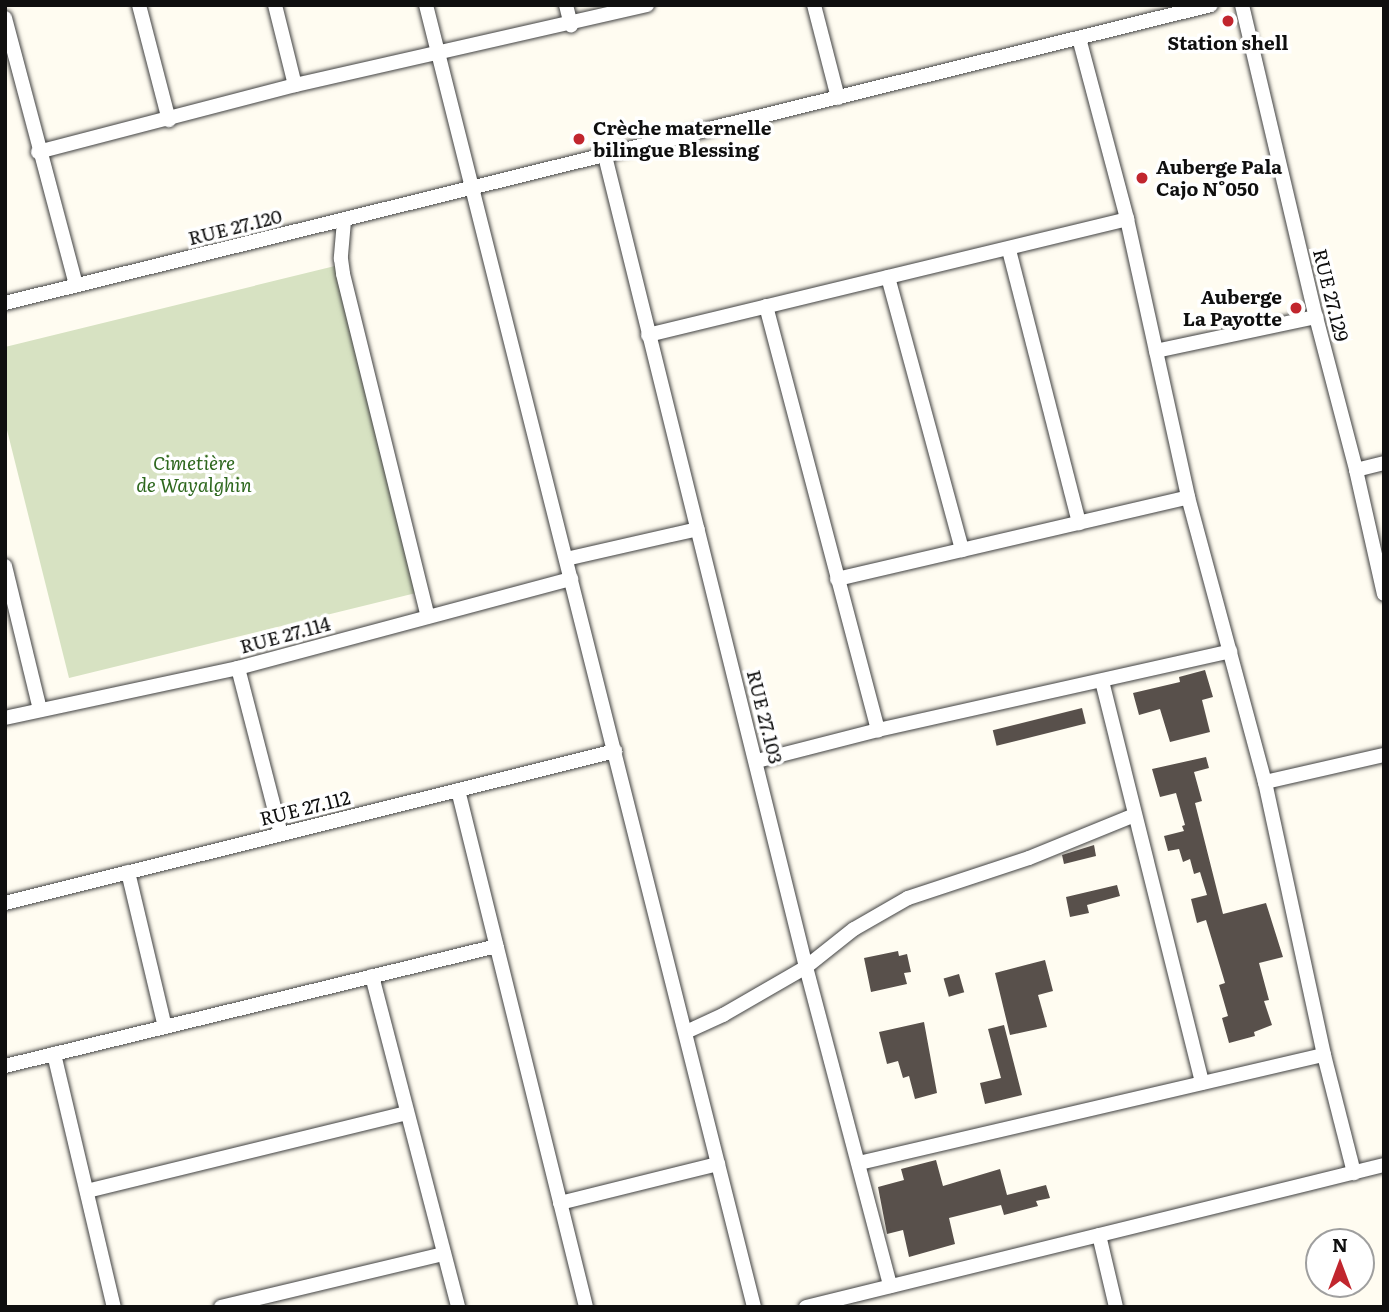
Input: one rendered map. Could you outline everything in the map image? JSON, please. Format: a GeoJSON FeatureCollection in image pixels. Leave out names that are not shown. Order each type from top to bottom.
{"type":"FeatureCollection","features":[{"type":"Feature","properties":{"kind":"street"},"geometry":{"type":"LineString","coordinates":[[139,5],[169,120]]}},
{"type":"Feature","properties":{"kind":"street"},"geometry":{"type":"LineString","coordinates":[[275,5],[295,85]]}},
{"type":"Feature","properties":{"kind":"street"},"geometry":{"type":"LineString","coordinates":[[426,5],[754,1307]]}},
{"type":"Feature","properties":{"kind":"street"},"geometry":{"type":"LineString","coordinates":[[566,5],[571,24]]}},
{"type":"Feature","properties":{"kind":"street"},"geometry":{"type":"LineString","coordinates":[[38,152],[295,85],[648,5]]}},
{"type":"Feature","properties":{"kind":"street"},"geometry":{"type":"LineString","coordinates":[[814,5],[838,98]]}},
{"type":"Feature","properties":{"kind":"street","name":"RUE 27.120"},"geometry":{"type":"LineString","coordinates":[[5,303],[1210,5]]}},
{"type":"Feature","properties":{"kind":"street","name":"RUE 27.129"},"geometry":{"type":"LineString","coordinates":[[1242,5],[1384,594]]}},
{"type":"Feature","properties":{"kind":"street"},"geometry":{"type":"LineString","coordinates":[[5,18],[38,152],[76,285]]}},
{"type":"Feature","properties":{"kind":"street"},"geometry":{"type":"LineString","coordinates":[[1079,38],[1127,219],[1188,497],[1265,782],[1324,1055],[1354,1173]]}},
{"type":"Feature","properties":{"kind":"street","name":"RUE 27.103"},"geometry":{"type":"LineString","coordinates":[[605,156],[806,967],[890,1286]]}},
{"type":"Feature","properties":{"kind":"street"},"geometry":{"type":"LineString","coordinates":[[648,335],[1009,250],[1127,219]]}},
{"type":"Feature","properties":{"kind":"street"},"geometry":{"type":"LineString","coordinates":[[344,220],[341,260],[343,274],[428,617]]}},
{"type":"Feature","properties":{"kind":"street"},"geometry":{"type":"LineString","coordinates":[[1009,250],[1079,523]]}},
{"type":"Feature","properties":{"kind":"street"},"geometry":{"type":"LineString","coordinates":[[888,277],[962,550]]}},
{"type":"Feature","properties":{"kind":"street"},"geometry":{"type":"LineString","coordinates":[[765,306],[878,730]]}},
{"type":"Feature","properties":{"kind":"street"},"geometry":{"type":"LineString","coordinates":[[1156,351],[1316,317]]}},
{"type":"Feature","properties":{"kind":"street"},"geometry":{"type":"LineString","coordinates":[[1356,470],[1384,464]]}},
{"type":"Feature","properties":{"kind":"street"},"geometry":{"type":"LineString","coordinates":[[837,579],[1188,497]]}},
{"type":"Feature","properties":{"kind":"street"},"geometry":{"type":"LineString","coordinates":[[566,559],[698,529]]}},
{"type":"Feature","properties":{"kind":"street"},"geometry":{"type":"LineString","coordinates":[[5,566],[8,590],[40,710]]}},
{"type":"Feature","properties":{"kind":"street","name":"RUE 27.114"},"geometry":{"type":"LineString","coordinates":[[5,718],[238,668],[571,579]]}},
{"type":"Feature","properties":{"kind":"street"},"geometry":{"type":"LineString","coordinates":[[757,761],[878,730],[1230,651]]}},
{"type":"Feature","properties":{"kind":"street"},"geometry":{"type":"LineString","coordinates":[[238,668],[281,834]]}},
{"type":"Feature","properties":{"kind":"street"},"geometry":{"type":"LineString","coordinates":[[1102,681],[1202,1083]]}},
{"type":"Feature","properties":{"kind":"street","name":"RUE 27.112"},"geometry":{"type":"LineString","coordinates":[[5,903],[615,751]]}},
{"type":"Feature","properties":{"kind":"street"},"geometry":{"type":"LineString","coordinates":[[1265,782],[1384,755]]}},
{"type":"Feature","properties":{"kind":"street"},"geometry":{"type":"LineString","coordinates":[[458,790],[586,1307]]}},
{"type":"Feature","properties":{"kind":"street"},"geometry":{"type":"LineString","coordinates":[[686,1032],[806,967],[854,929],[908,898],[1029,858],[1135,815]]}},
{"type":"Feature","properties":{"kind":"street"},"geometry":{"type":"LineString","coordinates":[[128,872],[165,1027]]}},
{"type":"Feature","properties":{"kind":"street"},"geometry":{"type":"LineString","coordinates":[[5,1066],[497,946]]}},
{"type":"Feature","properties":{"kind":"street"},"geometry":{"type":"LineString","coordinates":[[372,976],[458,1307]]}},
{"type":"Feature","properties":{"kind":"street"},"geometry":{"type":"LineString","coordinates":[[54,1054],[114,1307]]}},
{"type":"Feature","properties":{"kind":"street"},"geometry":{"type":"LineString","coordinates":[[859,1163],[1324,1055]]}},
{"type":"Feature","properties":{"kind":"street"},"geometry":{"type":"LineString","coordinates":[[87,1191],[407,1113]]}},
{"type":"Feature","properties":{"kind":"street"},"geometry":{"type":"LineString","coordinates":[[560,1203],[718,1164]]}},
{"type":"Feature","properties":{"kind":"street"},"geometry":{"type":"LineString","coordinates":[[806,1307],[1384,1166]]}},
{"type":"Feature","properties":{"kind":"street"},"geometry":{"type":"LineString","coordinates":[[1099,1235],[1116,1307]]}},
{"type":"Feature","properties":{"kind":"street"},"geometry":{"type":"LineString","coordinates":[[220,1307],[444,1254]]}},
{"type":"Feature","properties":{"kind":"green space","name":"Cimetière de Wayalghin"},"geometry":{"type":"Polygon","coordinates":[[[339,265],[420,592],[69,678],[5,422],[5,347],[339,265]]]}},
{"type":"Feature","properties":{"kind":"building"},"geometry":{"type":"Polygon","coordinates":[[[1205,670],[1213,697],[1202,700],[1210,732],[1170,742],[1160,709],[1139,715],[1133,693],[1180,682],[1179,677],[1205,670]]]}},
{"type":"Feature","properties":{"kind":"building"},"geometry":{"type":"Polygon","coordinates":[[[1082,708],[1086,724],[997,746],[993,730],[1082,708]]]}},
{"type":"Feature","properties":{"kind":"building"},"geometry":{"type":"Polygon","coordinates":[[[1206,757],[1209,768],[1194,772],[1202,801],[1195,803],[1223,914],[1266,903],[1283,957],[1259,963],[1269,1000],[1264,1001],[1272,1025],[1254,1032],[1255,1036],[1229,1043],[1222,1018],[1228,1016],[1219,985],[1225,983],[1206,920],[1197,923],[1191,899],[1207,895],[1200,872],[1194,874],[1190,859],[1183,862],[1179,849],[1168,851],[1164,836],[1184,831],[1182,826],[1185,825],[1176,793],[1160,797],[1152,769],[1206,757]]]}},
{"type":"Feature","properties":{"kind":"building"},"geometry":{"type":"Polygon","coordinates":[[[1094,845],[1096,856],[1064,864],[1062,855],[1094,845]]]}},
{"type":"Feature","properties":{"kind":"building"},"geometry":{"type":"Polygon","coordinates":[[[1117,885],[1120,896],[1087,905],[1089,913],[1070,917],[1066,897],[1117,885]]]}},
{"type":"Feature","properties":{"kind":"building"},"geometry":{"type":"Polygon","coordinates":[[[898,951],[899,956],[907,954],[911,972],[904,973],[907,984],[871,992],[864,958],[898,951]]]}},
{"type":"Feature","properties":{"kind":"building"},"geometry":{"type":"Polygon","coordinates":[[[1045,960],[1053,991],[1038,995],[1047,1027],[1010,1035],[995,973],[1045,960]]]}},
{"type":"Feature","properties":{"kind":"building"},"geometry":{"type":"Polygon","coordinates":[[[959,974],[964,992],[949,997],[944,978],[959,974]]]}},
{"type":"Feature","properties":{"kind":"building"},"geometry":{"type":"Polygon","coordinates":[[[924,1022],[937,1093],[915,1099],[909,1076],[903,1078],[898,1061],[887,1064],[879,1032],[924,1022]]]}},
{"type":"Feature","properties":{"kind":"building"},"geometry":{"type":"Polygon","coordinates":[[[1004,1025],[1022,1095],[985,1104],[980,1083],[1001,1078],[988,1029],[1004,1025]]]}},
{"type":"Feature","properties":{"kind":"building"},"geometry":{"type":"Polygon","coordinates":[[[936,1160],[943,1186],[1000,1169],[1007,1195],[1046,1185],[1050,1198],[1036,1201],[1038,1206],[1004,1215],[1001,1205],[949,1218],[955,1244],[909,1257],[903,1230],[887,1234],[878,1187],[904,1180],[901,1169],[936,1160]]]}},
{"type":"Feature","properties":{"kind":"place","name":"Station shell"},"geometry":{"type":"Point","coordinates":[1228,21]}},
{"type":"Feature","properties":{"kind":"place","name":"Crèche maternelle bilingue Blessing"},"geometry":{"type":"Point","coordinates":[579,139]}},
{"type":"Feature","properties":{"kind":"place","name":"Auberge Pala Cajo N°050"},"geometry":{"type":"Point","coordinates":[1142,178]}},
{"type":"Feature","properties":{"kind":"place","name":"Auberge La Payotte"},"geometry":{"type":"Point","coordinates":[1296,308]}}]}
